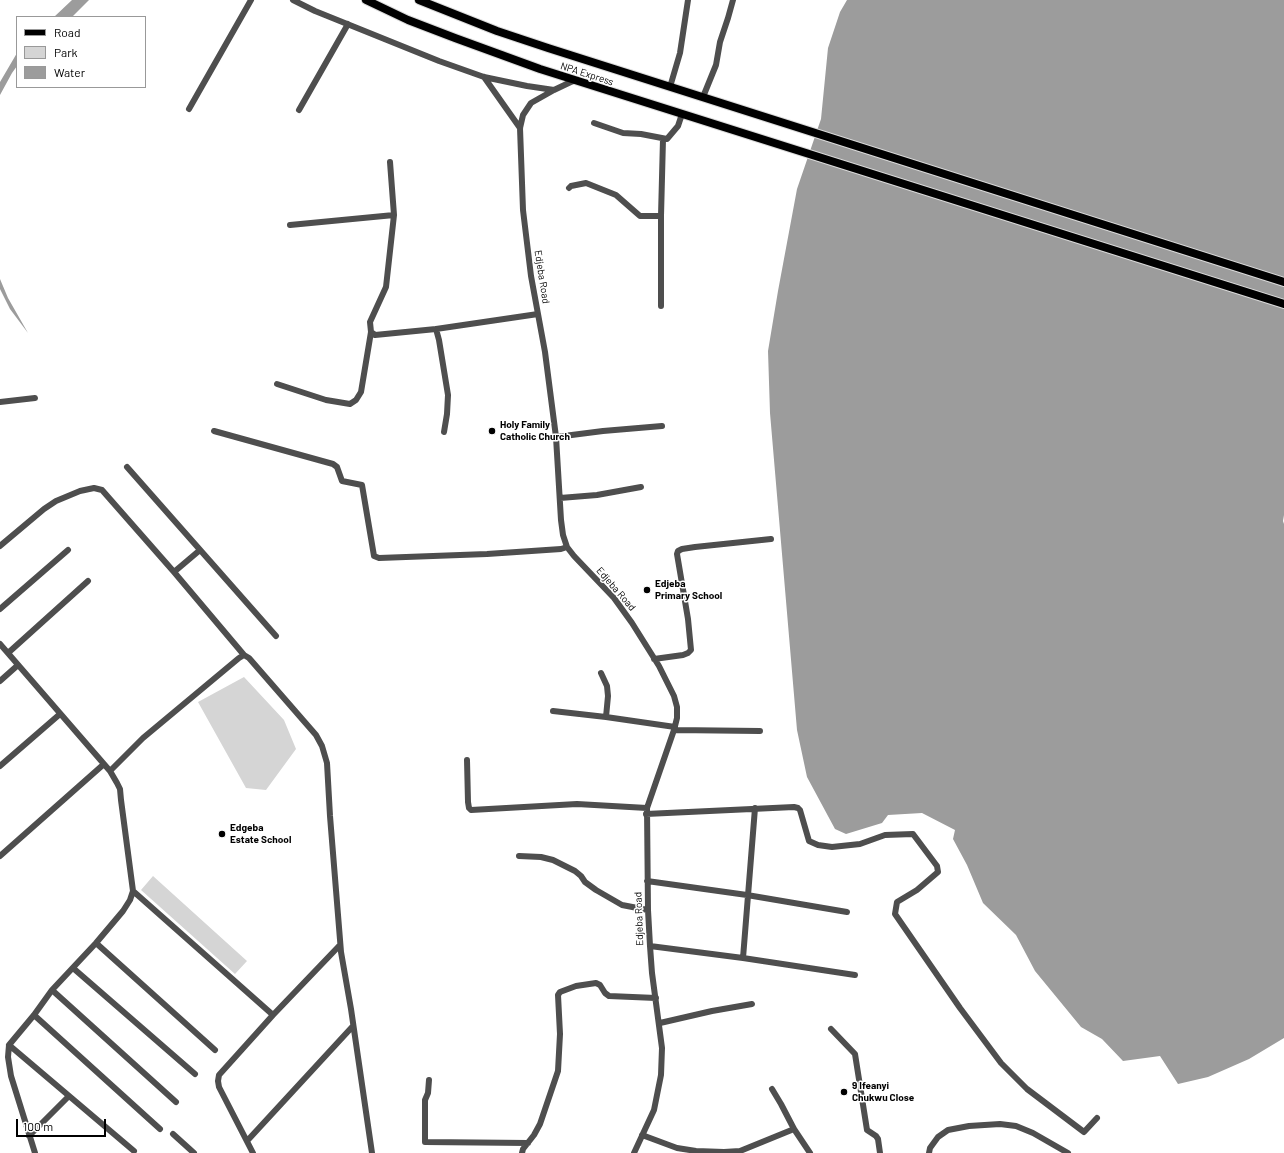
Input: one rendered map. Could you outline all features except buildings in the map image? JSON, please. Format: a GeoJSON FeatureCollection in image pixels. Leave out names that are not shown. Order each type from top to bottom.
{"type":"FeatureCollection","features":[{"type":"Feature","properties":{"kind":"main road","name":"NPA Express"},"geometry":{"type":"LineString","coordinates":[[366,0],[408,20],[540,69],[1284,304]]}},
{"type":"Feature","properties":{"kind":"main road","name":"NPA Express"},"geometry":{"type":"LineString","coordinates":[[419,0],[497,31],[1284,282]]}},
{"type":"Feature","properties":{"kind":"street"},"geometry":{"type":"LineString","coordinates":[[189,109],[251,0]]}},
{"type":"Feature","properties":{"kind":"street"},"geometry":{"type":"LineString","coordinates":[[293,0],[315,11],[439,61],[484,77],[554,90]]}},
{"type":"Feature","properties":{"kind":"street"},"geometry":{"type":"LineString","coordinates":[[670,87],[680,53],[688,0]]}},
{"type":"Feature","properties":{"kind":"street"},"geometry":{"type":"LineString","coordinates":[[702,97],[716,65],[720,42],[733,0]]}},
{"type":"Feature","properties":{"kind":"street"},"geometry":{"type":"LineString","coordinates":[[298,110],[348,24]]}},
{"type":"Feature","properties":{"kind":"street"},"geometry":{"type":"LineString","coordinates":[[484,77],[520,128]]}},
{"type":"Feature","properties":{"kind":"street","name":"Edjeba Road"},"geometry":{"type":"LineString","coordinates":[[575,80],[531,103],[523,114],[520,128],[523,210],[531,276],[545,352],[556,437],[563,535],[567,547],[591,575],[614,598],[632,623],[654,658],[674,696],[677,707],[677,718],[674,729],[646,811],[650,946],[662,1048],[661,1075],[654,1110],[634,1153]]}},
{"type":"Feature","properties":{"kind":"street"},"geometry":{"type":"LineString","coordinates":[[594,123],[623,133],[641,134],[667,140],[678,126],[682,114]]}},
{"type":"Feature","properties":{"kind":"street"},"geometry":{"type":"LineString","coordinates":[[661,306],[663,139]]}},
{"type":"Feature","properties":{"kind":"street"},"geometry":{"type":"LineString","coordinates":[[277,384],[326,400],[350,404],[356,400],[361,392],[371,332],[370,322],[386,287],[394,215],[390,162]]}},
{"type":"Feature","properties":{"kind":"street"},"geometry":{"type":"LineString","coordinates":[[569,188],[584,182],[616,195],[640,216],[661,216]]}},
{"type":"Feature","properties":{"kind":"street"},"geometry":{"type":"LineString","coordinates":[[290,225],[394,215]]}},
{"type":"Feature","properties":{"kind":"street"},"geometry":{"type":"LineString","coordinates":[[371,332],[376,335],[436,329],[538,314]]}},
{"type":"Feature","properties":{"kind":"street"},"geometry":{"type":"LineString","coordinates":[[436,329],[448,394],[444,432]]}},
{"type":"Feature","properties":{"kind":"street"},"geometry":{"type":"LineString","coordinates":[[0,402],[35,398]]}},
{"type":"Feature","properties":{"kind":"street"},"geometry":{"type":"LineString","coordinates":[[556,437],[662,426]]}},
{"type":"Feature","properties":{"kind":"street"},"geometry":{"type":"LineString","coordinates":[[214,431],[333,464],[337,467],[342,481],[362,485],[374,556],[378,558],[487,554],[561,549],[567,547]]}},
{"type":"Feature","properties":{"kind":"street"},"geometry":{"type":"LineString","coordinates":[[127,468],[276,636]]}},
{"type":"Feature","properties":{"kind":"street"},"geometry":{"type":"LineString","coordinates":[[560,498],[597,495],[641,487]]}},
{"type":"Feature","properties":{"kind":"street"},"geometry":{"type":"LineString","coordinates":[[0,546],[44,509],[56,501],[80,491],[94,488],[102,490],[174,572],[244,656],[249,658],[316,735],[322,746],[327,763],[340,945],[372,1153]]}},
{"type":"Feature","properties":{"kind":"street"},"geometry":{"type":"LineString","coordinates":[[654,658],[683,655],[691,650],[688,619],[677,554],[678,551],[695,547],[771,540]]}},
{"type":"Feature","properties":{"kind":"street"},"geometry":{"type":"LineString","coordinates":[[0,609],[68,550]]}},
{"type":"Feature","properties":{"kind":"street"},"geometry":{"type":"LineString","coordinates":[[174,572],[200,550]]}},
{"type":"Feature","properties":{"kind":"street"},"geometry":{"type":"LineString","coordinates":[[8,653],[88,581]]}},
{"type":"Feature","properties":{"kind":"street"},"geometry":{"type":"LineString","coordinates":[[0,644],[110,771],[120,789],[133,891],[130,900],[123,911],[96,943],[52,990],[34,1015],[9,1045],[8,1057],[11,1076],[35,1153]]}},
{"type":"Feature","properties":{"kind":"street"},"geometry":{"type":"LineString","coordinates":[[110,771],[144,738],[239,658],[244,656]]}},
{"type":"Feature","properties":{"kind":"street"},"geometry":{"type":"LineString","coordinates":[[0,681],[18,665]]}},
{"type":"Feature","properties":{"kind":"street"},"geometry":{"type":"LineString","coordinates":[[600,673],[606,686],[608,696],[606,717]]}},
{"type":"Feature","properties":{"kind":"street"},"geometry":{"type":"LineString","coordinates":[[553,711],[606,717],[674,729],[760,731]]}},
{"type":"Feature","properties":{"kind":"street"},"geometry":{"type":"LineString","coordinates":[[0,766],[60,714]]}},
{"type":"Feature","properties":{"kind":"street"},"geometry":{"type":"LineString","coordinates":[[467,760],[468,802],[471,810],[577,804],[646,811],[798,808],[800,810],[809,841],[818,846],[860,844],[885,835],[913,834],[937,866],[938,872],[916,890],[896,902],[895,914],[898,919],[960,1008],[1001,1063],[1027,1089],[1084,1132],[1097,1118]]}},
{"type":"Feature","properties":{"kind":"street"},"geometry":{"type":"LineString","coordinates":[[0,856],[104,764]]}},
{"type":"Feature","properties":{"kind":"street"},"geometry":{"type":"LineString","coordinates":[[743,958],[755,808]]}},
{"type":"Feature","properties":{"kind":"street"},"geometry":{"type":"LineString","coordinates":[[520,856],[541,857],[553,860],[574,871],[596,890],[622,905],[648,910]]}},
{"type":"Feature","properties":{"kind":"street"},"geometry":{"type":"LineString","coordinates":[[647,881],[747,895],[847,912]]}},
{"type":"Feature","properties":{"kind":"street"},"geometry":{"type":"LineString","coordinates":[[133,891],[273,1015]]}},
{"type":"Feature","properties":{"kind":"street"},"geometry":{"type":"LineString","coordinates":[[96,943],[215,1050]]}},
{"type":"Feature","properties":{"kind":"street"},"geometry":{"type":"LineString","coordinates":[[253,1153],[219,1087],[219,1075],[273,1015],[340,945]]}},
{"type":"Feature","properties":{"kind":"street"},"geometry":{"type":"LineString","coordinates":[[650,946],[855,975]]}},
{"type":"Feature","properties":{"kind":"street"},"geometry":{"type":"LineString","coordinates":[[73,968],[195,1074]]}},
{"type":"Feature","properties":{"kind":"street"},"geometry":{"type":"LineString","coordinates":[[522,1153],[523,1149],[534,1135],[540,1124],[558,1071],[560,1034],[558,995],[560,992],[576,986],[596,983],[600,985],[609,996],[656,998]]}},
{"type":"Feature","properties":{"kind":"street"},"geometry":{"type":"LineString","coordinates":[[52,990],[176,1102]]}},
{"type":"Feature","properties":{"kind":"street"},"geometry":{"type":"LineString","coordinates":[[660,1023],[712,1011],[752,1004]]}},
{"type":"Feature","properties":{"kind":"street"},"geometry":{"type":"LineString","coordinates":[[34,1015],[160,1129]]}},
{"type":"Feature","properties":{"kind":"street"},"geometry":{"type":"LineString","coordinates":[[247,1141],[353,1026]]}},
{"type":"Feature","properties":{"kind":"street"},"geometry":{"type":"LineString","coordinates":[[832,1029],[855,1054],[867,1130],[878,1139],[880,1153]]}},
{"type":"Feature","properties":{"kind":"street"},"geometry":{"type":"LineString","coordinates":[[9,1045],[134,1151]]}},
{"type":"Feature","properties":{"kind":"street"},"geometry":{"type":"LineString","coordinates":[[429,1080],[428,1093],[425,1100],[425,1142],[528,1143]]}},
{"type":"Feature","properties":{"kind":"street"},"geometry":{"type":"LineString","coordinates":[[772,1090],[794,1129],[810,1153]]}},
{"type":"Feature","properties":{"kind":"street"},"geometry":{"type":"LineString","coordinates":[[29,1136],[69,1096]]}},
{"type":"Feature","properties":{"kind":"street"},"geometry":{"type":"LineString","coordinates":[[929,1153],[930,1148],[938,1137],[948,1130],[969,1126],[1000,1124],[1016,1126],[1033,1133],[1068,1153]]}},
{"type":"Feature","properties":{"kind":"street"},"geometry":{"type":"LineString","coordinates":[[642,1135],[677,1148],[696,1152],[724,1152],[740,1151],[794,1129]]}},
{"type":"Feature","properties":{"kind":"street"},"geometry":{"type":"LineString","coordinates":[[173,1134],[194,1153]]}},
{"type":"Feature","properties":{"kind":"green space"},"geometry":{"type":"Polygon","coordinates":[[[244,677],[284,720],[296,749],[266,790],[246,788],[198,702],[244,677]]]}},
{"type":"Feature","properties":{"kind":"green space"},"geometry":{"type":"Polygon","coordinates":[[[153,876],[247,961],[235,974],[141,890],[153,876]]]}},
{"type":"Feature","properties":{"kind":"water"},"geometry":{"type":"Polygon","coordinates":[[[72,0],[89,0],[73,16],[55,16],[72,0]]]}},
{"type":"Feature","properties":{"kind":"water"},"geometry":{"type":"Polygon","coordinates":[[[847,0],[1284,0],[1284,1038],[1249,1059],[1208,1077],[1178,1084],[1160,1056],[1123,1061],[1102,1039],[1081,1027],[1035,971],[1016,935],[983,903],[967,865],[953,839],[955,830],[922,813],[888,815],[882,823],[846,834],[835,829],[807,777],[797,730],[770,413],[768,351],[797,189],[821,119],[828,48],[840,12],[847,0]]]}},
{"type":"Feature","properties":{"kind":"water"},"geometry":{"type":"Polygon","coordinates":[[[16,55],[16,67],[0,95],[0,82],[16,55]]]}},
{"type":"Feature","properties":{"kind":"water"},"geometry":{"type":"Polygon","coordinates":[[[0,279],[8,298],[28,333],[10,309],[0,289],[0,279]]]}},
{"type":"Feature","properties":{"kind":"place","name":"Holy Family Catholic Church"},"geometry":{"type":"Point","coordinates":[492,431]}},
{"type":"Feature","properties":{"kind":"place","name":"Edjeba Primary School"},"geometry":{"type":"Point","coordinates":[647,590]}},
{"type":"Feature","properties":{"kind":"place","name":"Edgeba Estate School"},"geometry":{"type":"Point","coordinates":[222,834]}},
{"type":"Feature","properties":{"kind":"place","name":"9 Ifeanyi Chukwu Close"},"geometry":{"type":"Point","coordinates":[844,1092]}}]}
